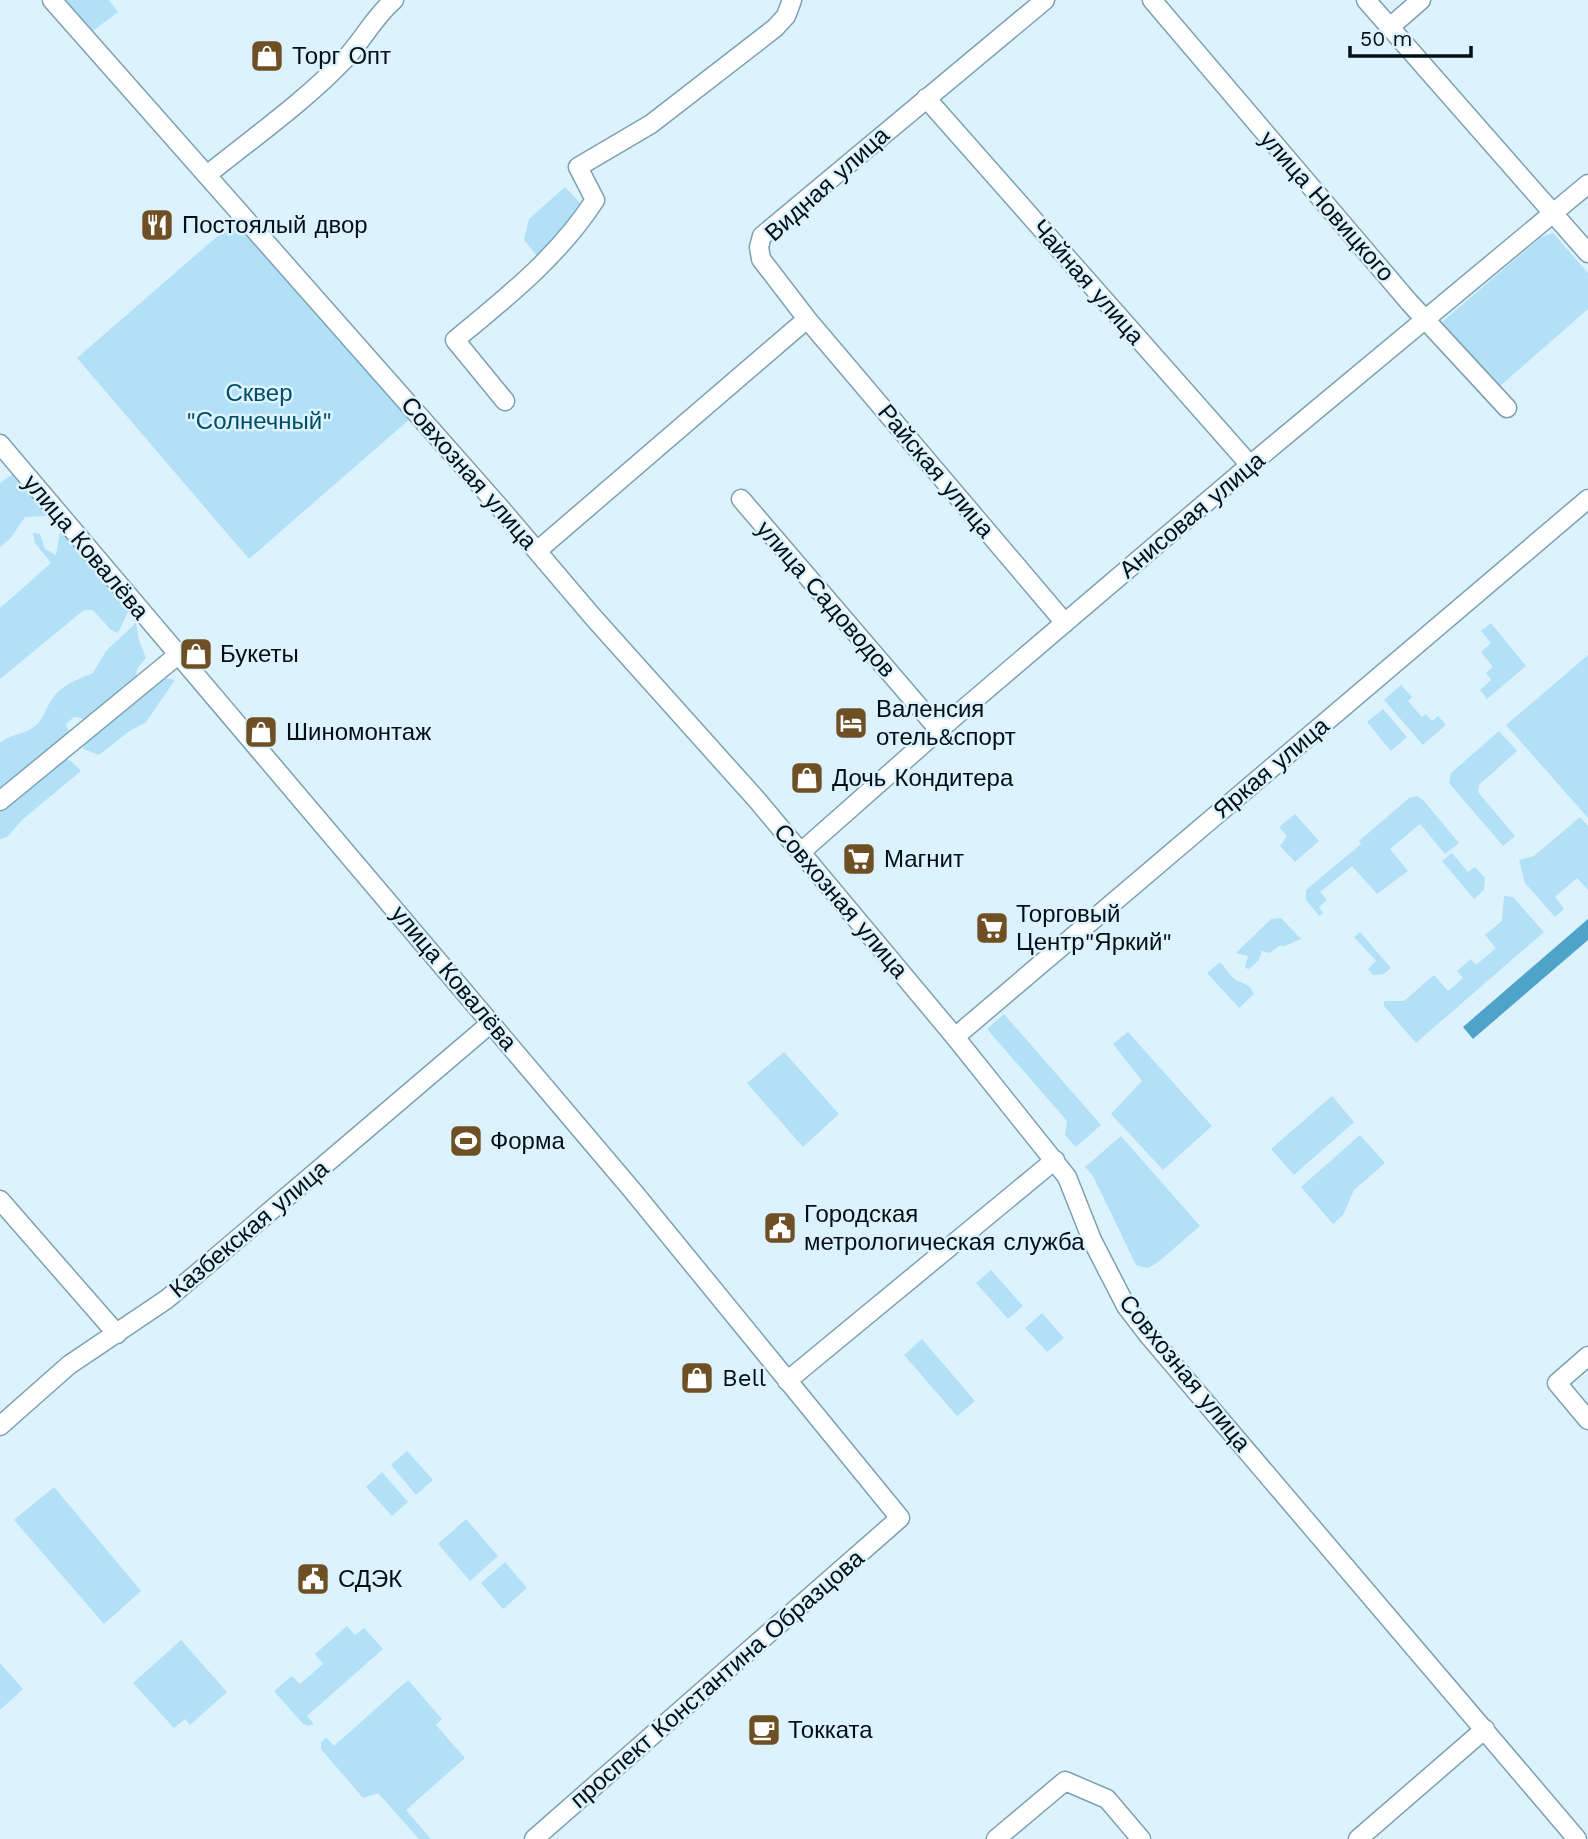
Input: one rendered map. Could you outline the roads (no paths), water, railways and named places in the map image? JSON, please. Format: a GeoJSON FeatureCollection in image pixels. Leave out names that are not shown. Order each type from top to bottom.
{"type":"FeatureCollection","features":[{"type":"Feature","properties":{"kind":"street","name":"Совхозная улица"},"geometry":{"type":"LineString","coordinates":[[52,0],[801,852],[955,1037],[1067,1177],[1092,1240],[1126,1306],[1141,1326],[1577,1839]]}},
{"type":"Feature","properties":{"kind":"street"},"geometry":{"type":"LineString","coordinates":[[207,175],[302,100],[347,57],[383,10],[394,0]]}},
{"type":"Feature","properties":{"kind":"street"},"geometry":{"type":"LineString","coordinates":[[505,401],[455,340],[532,276],[576,229],[595,200],[578,167],[651,124],[775,29],[786,16],[792,0]]}},
{"type":"Feature","properties":{"kind":"street","name":"Видная улица"},"geometry":{"type":"LineString","coordinates":[[807,319],[761,259],[762,236],[1045,0]]}},
{"type":"Feature","properties":{"kind":"street","name":"улица Новицкого"},"geometry":{"type":"LineString","coordinates":[[1152,0],[1427,320],[1507,408]]}},
{"type":"Feature","properties":{"kind":"street"},"geometry":{"type":"LineString","coordinates":[[1366,0],[1588,253]]}},
{"type":"Feature","properties":{"kind":"street"},"geometry":{"type":"LineString","coordinates":[[1390,27],[1421,0]]}},
{"type":"Feature","properties":{"kind":"street","name":"Чайная улица"},"geometry":{"type":"LineString","coordinates":[[926,98],[1250,465]]}},
{"type":"Feature","properties":{"kind":"street","name":"Анисовая улица"},"geometry":{"type":"LineString","coordinates":[[801,852],[939,730],[1250,465],[1588,184]]}},
{"type":"Feature","properties":{"kind":"street"},"geometry":{"type":"LineString","coordinates":[[537,551],[807,319]]}},
{"type":"Feature","properties":{"kind":"street","name":"Райская улица"},"geometry":{"type":"LineString","coordinates":[[807,319],[1065,623]]}},
{"type":"Feature","properties":{"kind":"street","name":"улица Ковалёва"},"geometry":{"type":"LineString","coordinates":[[0,444],[651,1213],[900,1518]]}},
{"type":"Feature","properties":{"kind":"street","name":"улица Садоводов"},"geometry":{"type":"LineString","coordinates":[[741,499],[939,730]]}},
{"type":"Feature","properties":{"kind":"street","name":"Яркая улица"},"geometry":{"type":"LineString","coordinates":[[955,1037],[1588,499]]}},
{"type":"Feature","properties":{"kind":"street"},"geometry":{"type":"LineString","coordinates":[[0,801],[179,654]]}},
{"type":"Feature","properties":{"kind":"street","name":"Казбекская улица"},"geometry":{"type":"LineString","coordinates":[[0,1426],[69,1365],[167,1299],[491,1023]]}},
{"type":"Feature","properties":{"kind":"street"},"geometry":{"type":"LineString","coordinates":[[788,1381],[1055,1160]]}},
{"type":"Feature","properties":{"kind":"street"},"geometry":{"type":"LineString","coordinates":[[0,1200],[117,1334]]}},
{"type":"Feature","properties":{"kind":"street"},"geometry":{"type":"LineString","coordinates":[[1588,1356],[1557,1383],[1588,1420]]}},
{"type":"Feature","properties":{"kind":"street","name":"проспект Константина Образцова"},"geometry":{"type":"LineString","coordinates":[[534,1839],[900,1518]]}},
{"type":"Feature","properties":{"kind":"street"},"geometry":{"type":"LineString","coordinates":[[1358,1839],[1485,1728]]}},
{"type":"Feature","properties":{"kind":"street"},"geometry":{"type":"LineString","coordinates":[[996,1839],[1065,1782],[1107,1799],[1142,1839]]}},
{"type":"Feature","properties":{"kind":"place","name":"Торг Опт"},"geometry":{"type":"Point","coordinates":[267,56]}},
{"type":"Feature","properties":{"kind":"place","name":"Постоялый двор"},"geometry":{"type":"Point","coordinates":[157,225]}},
{"type":"Feature","properties":{"kind":"place","name":"Букеты"},"geometry":{"type":"Point","coordinates":[196,654]}},
{"type":"Feature","properties":{"kind":"place","name":"Валенсия отель&спорт"},"geometry":{"type":"Point","coordinates":[851,723]}},
{"type":"Feature","properties":{"kind":"place","name":"Шиномонтаж"},"geometry":{"type":"Point","coordinates":[261,732]}},
{"type":"Feature","properties":{"kind":"place","name":"Дочь Кондитера"},"geometry":{"type":"Point","coordinates":[807,778]}},
{"type":"Feature","properties":{"kind":"place","name":"Магнит"},"geometry":{"type":"Point","coordinates":[859,859]}},
{"type":"Feature","properties":{"kind":"place","name":"Торговый Центр\"Яркий\""},"geometry":{"type":"Point","coordinates":[992,928]}},
{"type":"Feature","properties":{"kind":"place","name":"Форма"},"geometry":{"type":"Point","coordinates":[466,1141]}},
{"type":"Feature","properties":{"kind":"place","name":"Городская метрологическая служба"},"geometry":{"type":"Point","coordinates":[780,1228]}},
{"type":"Feature","properties":{"kind":"place","name":"Bell"},"geometry":{"type":"Point","coordinates":[697,1378]}},
{"type":"Feature","properties":{"kind":"place","name":"СДЭК"},"geometry":{"type":"Point","coordinates":[313,1579]}},
{"type":"Feature","properties":{"kind":"place","name":"Токката"},"geometry":{"type":"Point","coordinates":[764,1730]}},
{"type":"Feature","properties":{"kind":"park label","name":"Сквер \"Солнечный\""},"geometry":{"type":"Point","coordinates":[259,407]}}]}
